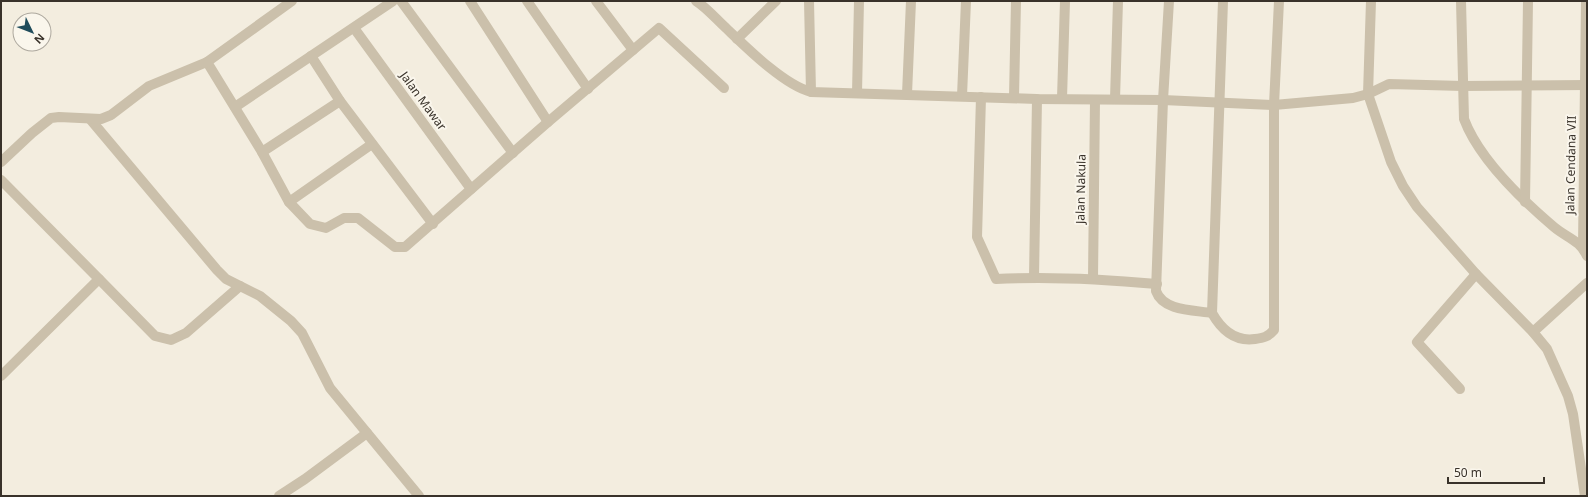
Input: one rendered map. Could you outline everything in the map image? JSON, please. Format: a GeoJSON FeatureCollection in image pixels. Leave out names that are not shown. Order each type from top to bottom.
{"type":"FeatureCollection","features":[{"type":"Feature","properties":{"kind":"street"},"geometry":{"type":"LineString","coordinates":[[1,162],[32,133],[51,118],[101,119],[110,115],[149,86],[207,62],[292,1]]}},
{"type":"Feature","properties":{"kind":"street"},"geometry":{"type":"LineString","coordinates":[[235,107],[393,1]]}},
{"type":"Feature","properties":{"kind":"street"},"geometry":{"type":"LineString","coordinates":[[401,1],[513,153]]}},
{"type":"Feature","properties":{"kind":"street"},"geometry":{"type":"LineString","coordinates":[[470,1],[548,122]]}},
{"type":"Feature","properties":{"kind":"street"},"geometry":{"type":"LineString","coordinates":[[527,1],[588,89]]}},
{"type":"Feature","properties":{"kind":"street"},"geometry":{"type":"LineString","coordinates":[[596,1],[633,50]]}},
{"type":"Feature","properties":{"kind":"street"},"geometry":{"type":"LineString","coordinates":[[737,39],[776,1]]}},
{"type":"Feature","properties":{"kind":"street"},"geometry":{"type":"LineString","coordinates":[[809,1],[811,92]]}},
{"type":"Feature","properties":{"kind":"street"},"geometry":{"type":"LineString","coordinates":[[857,93],[859,1]]}},
{"type":"Feature","properties":{"kind":"street"},"geometry":{"type":"LineString","coordinates":[[907,94],[911,1]]}},
{"type":"Feature","properties":{"kind":"street"},"geometry":{"type":"LineString","coordinates":[[962,96],[966,1]]}},
{"type":"Feature","properties":{"kind":"street"},"geometry":{"type":"LineString","coordinates":[[1014,98],[1016,1]]}},
{"type":"Feature","properties":{"kind":"street"},"geometry":{"type":"LineString","coordinates":[[1062,98],[1065,1]]}},
{"type":"Feature","properties":{"kind":"street"},"geometry":{"type":"LineString","coordinates":[[1115,99],[1118,1]]}},
{"type":"Feature","properties":{"kind":"street"},"geometry":{"type":"LineString","coordinates":[[1169,1],[1163,100],[1157,284],[1158,297],[1169,305],[1212,313]]}},
{"type":"Feature","properties":{"kind":"street"},"geometry":{"type":"LineString","coordinates":[[1223,1],[1212,313],[1224,330],[1246,340],[1265,338],[1274,330],[1274,105],[1279,1]]}},
{"type":"Feature","properties":{"kind":"street"},"geometry":{"type":"LineString","coordinates":[[1371,1],[1368,94],[1391,162],[1403,186],[1417,207],[1476,274],[1533,332],[1547,350],[1568,396],[1573,414],[1585,496]]}},
{"type":"Feature","properties":{"kind":"street"},"geometry":{"type":"LineString","coordinates":[[1461,1],[1464,119],[1470,135],[1480,150],[1525,202],[1556,228],[1582,246],[1587,256]]}},
{"type":"Feature","properties":{"kind":"street"},"geometry":{"type":"LineString","coordinates":[[1525,202],[1528,1]]}},
{"type":"Feature","properties":{"kind":"street","name":"Jalan Cendana VII"},"geometry":{"type":"LineString","coordinates":[[1582,246],[1587,84],[1586,1]]}},
{"type":"Feature","properties":{"kind":"street"},"geometry":{"type":"LineString","coordinates":[[701,2],[737,39],[789,82],[800,89],[811,92],[1037,99],[1163,100],[1274,105],[1353,98],[1368,94],[1389,84],[1463,86],[1587,84]]}},
{"type":"Feature","properties":{"kind":"street","name":"Jalan Mawar"},"geometry":{"type":"LineString","coordinates":[[354,28],[472,189]]}},
{"type":"Feature","properties":{"kind":"street"},"geometry":{"type":"LineString","coordinates":[[207,62],[262,152],[289,202],[310,224],[326,228],[344,218],[358,218],[394,247],[405,247],[433,224],[548,122],[659,28],[662,29],[724,88]]}},
{"type":"Feature","properties":{"kind":"street"},"geometry":{"type":"LineString","coordinates":[[312,56],[340,101],[433,224]]}},
{"type":"Feature","properties":{"kind":"street"},"geometry":{"type":"LineString","coordinates":[[981,97],[977,237],[996,279],[1034,277],[1071,279],[1093,278],[1157,284]]}},
{"type":"Feature","properties":{"kind":"street"},"geometry":{"type":"LineString","coordinates":[[1034,277],[1037,99]]}},
{"type":"Feature","properties":{"kind":"street","name":"Jalan Nakula"},"geometry":{"type":"LineString","coordinates":[[1093,278],[1095,100]]}},
{"type":"Feature","properties":{"kind":"street"},"geometry":{"type":"LineString","coordinates":[[262,152],[340,101]]}},
{"type":"Feature","properties":{"kind":"street"},"geometry":{"type":"LineString","coordinates":[[90,119],[217,270],[226,279],[260,296],[302,332],[330,388],[419,496]]}},
{"type":"Feature","properties":{"kind":"street"},"geometry":{"type":"LineString","coordinates":[[289,202],[372,144]]}},
{"type":"Feature","properties":{"kind":"street"},"geometry":{"type":"LineString","coordinates":[[1,180],[152,333],[163,339],[171,340],[186,332],[240,286]]}},
{"type":"Feature","properties":{"kind":"street"},"geometry":{"type":"LineString","coordinates":[[1460,389],[1417,342],[1476,274]]}},
{"type":"Feature","properties":{"kind":"street"},"geometry":{"type":"LineString","coordinates":[[1,376],[99,279]]}},
{"type":"Feature","properties":{"kind":"street"},"geometry":{"type":"LineString","coordinates":[[1533,332],[1587,283]]}},
{"type":"Feature","properties":{"kind":"street"},"geometry":{"type":"LineString","coordinates":[[279,496],[305,479],[367,433]]}}]}
